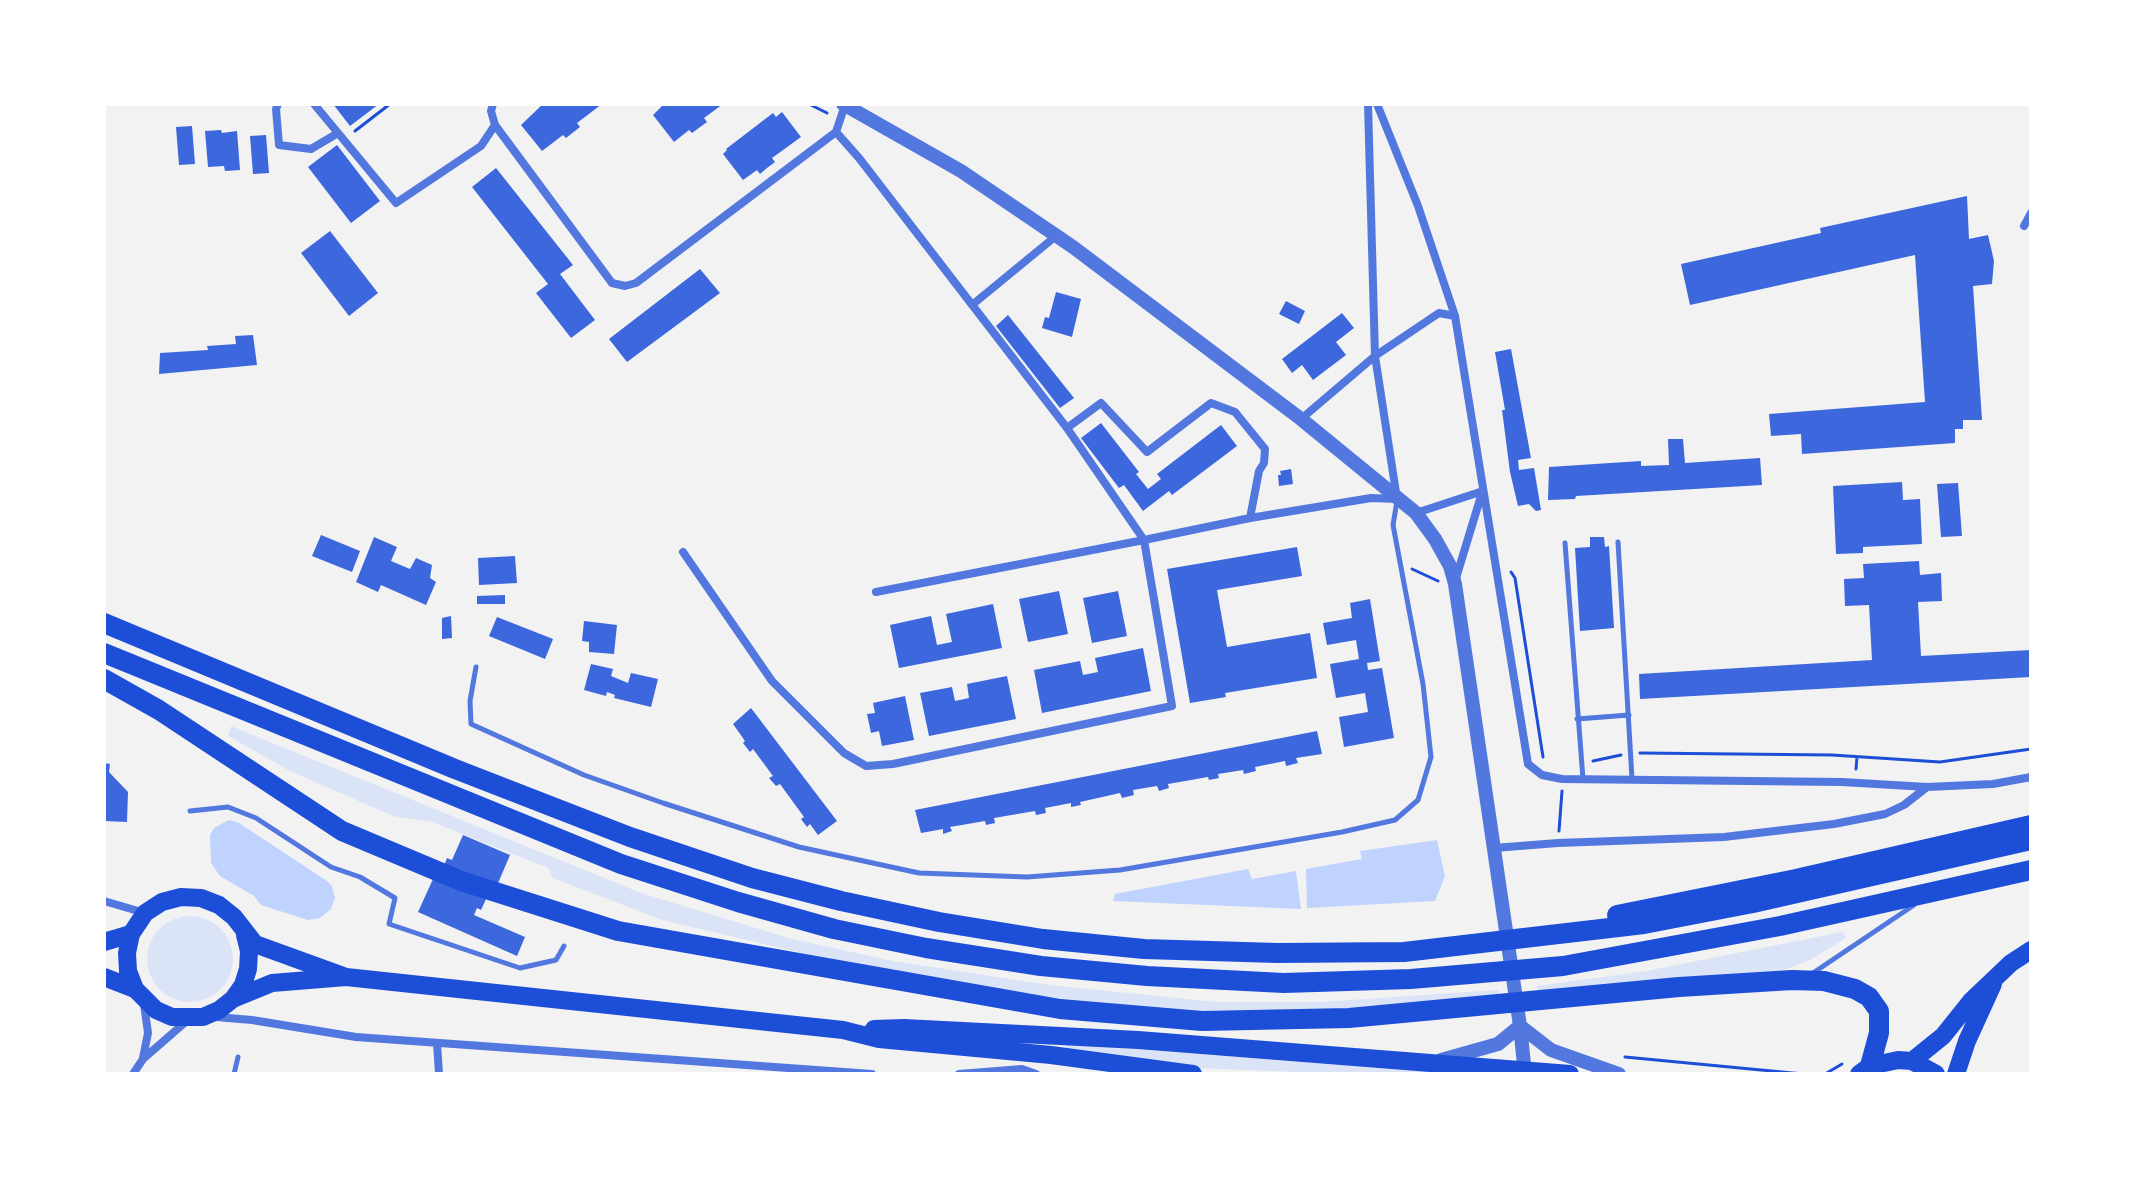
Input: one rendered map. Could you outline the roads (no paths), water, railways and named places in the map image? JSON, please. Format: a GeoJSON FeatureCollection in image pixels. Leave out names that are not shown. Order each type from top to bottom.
{"type":"FeatureCollection","features":[{"type":"Feature","properties":{"kind":"highway"},"geometry":{"type":"LineString","coordinates":[[104,623],[455,769],[630,837],[752,878],[841,901],[939,922],[1043,939],[1144,949],[1277,953],[1404,952],[1644,924],[1753,903],[2031,840]]}},
{"type":"Feature","properties":{"kind":"highway"},"geometry":{"type":"LineString","coordinates":[[104,653],[621,864],[834,929],[926,948],[1041,966],[1147,976],[1284,983],[1411,979],[1563,966],[1780,926],[2031,870]]}},
{"type":"Feature","properties":{"kind":"highway"},"geometry":{"type":"LineString","coordinates":[[104,679],[159,710],[342,831],[461,881],[618,931],[1060,1009],[1202,1021],[1349,1018],[1664,989],[1803,980],[1855,989],[1869,997],[1879,1011],[1879,1033],[1865,1070]]}},
{"type":"Feature","properties":{"kind":"highway"},"geometry":{"type":"LineString","coordinates":[[1545,937],[1616,915],[1796,879],[2031,825]]}},
{"type":"Feature","properties":{"kind":"main road"},"geometry":{"type":"LineString","coordinates":[[139,994],[128,971],[127,953],[131,934],[145,913],[162,902],[181,897],[201,898],[219,905],[234,917],[255,944],[346,977]]}},
{"type":"Feature","properties":{"kind":"main road"},"geometry":{"type":"LineString","coordinates":[[104,942],[131,934]]}},
{"type":"Feature","properties":{"kind":"main road"},"geometry":{"type":"LineString","coordinates":[[233,999],[243,985],[248,969],[249,951],[245,934]]}},
{"type":"Feature","properties":{"kind":"main road"},"geometry":{"type":"LineString","coordinates":[[1912,1061],[1943,1036],[1971,1001],[2011,963],[2031,950]]}},
{"type":"Feature","properties":{"kind":"main road"},"geometry":{"type":"LineString","coordinates":[[104,977],[139,994],[156,1010],[172,1017],[197,1018],[272,983],[346,977],[843,1030],[879,1039],[1051,1055],[1193,1074]]}},
{"type":"Feature","properties":{"kind":"main road"},"geometry":{"type":"LineString","coordinates":[[1956,1074],[1994,980]]}},
{"type":"Feature","properties":{"kind":"main road"},"geometry":{"type":"LineString","coordinates":[[843,1030],[904,1028],[1138,1040],[1570,1074]]}},
{"type":"Feature","properties":{"kind":"main road"},"geometry":{"type":"LineString","coordinates":[[1865,1070],[1898,1060],[1912,1061],[1936,1074]]}},
{"type":"Feature","properties":{"kind":"street"},"geometry":{"type":"LineString","coordinates":[[278,104],[279,145],[311,149],[340,135]]}},
{"type":"Feature","properties":{"kind":"street"},"geometry":{"type":"LineString","coordinates":[[314,104],[396,203],[481,146],[495,125]]}},
{"type":"Feature","properties":{"kind":"street"},"geometry":{"type":"LineString","coordinates":[[493,104],[491,111],[495,125],[612,283],[625,286],[636,283],[836,132],[844,105],[961,171],[1056,236],[1301,419],[1416,513],[1450,566],[1449,584],[1494,848],[1525,1072]]}},
{"type":"Feature","properties":{"kind":"street"},"geometry":{"type":"LineString","coordinates":[[1368,104],[1375,356],[1397,499]]}},
{"type":"Feature","properties":{"kind":"street"},"geometry":{"type":"LineString","coordinates":[[1377,104],[1418,206],[1455,316],[1528,764],[1542,775],[1562,779],[1842,782],[1927,787],[1993,784],[2031,777]]}},
{"type":"Feature","properties":{"kind":"street"},"geometry":{"type":"LineString","coordinates":[[683,552],[772,681],[844,753],[866,766],[893,764],[1172,706],[1144,540],[1067,428],[836,132]]}},
{"type":"Feature","properties":{"kind":"street"},"geometry":{"type":"LineString","coordinates":[[2024,226],[2031,213]]}},
{"type":"Feature","properties":{"kind":"street"},"geometry":{"type":"LineString","coordinates":[[972,305],[1056,236]]}},
{"type":"Feature","properties":{"kind":"street"},"geometry":{"type":"LineString","coordinates":[[1301,419],[1375,356],[1439,313],[1455,316]]}},
{"type":"Feature","properties":{"kind":"street"},"geometry":{"type":"LineString","coordinates":[[1067,428],[1101,403],[1147,452],[1211,403],[1235,412],[1265,449],[1250,518]]}},
{"type":"Feature","properties":{"kind":"street"},"geometry":{"type":"LineString","coordinates":[[1416,513],[1483,491]]}},
{"type":"Feature","properties":{"kind":"street"},"geometry":{"type":"LineString","coordinates":[[1449,584],[1483,491]]}},
{"type":"Feature","properties":{"kind":"street"},"geometry":{"type":"LineString","coordinates":[[876,592],[1250,518],[1371,498],[1397,499]]}},
{"type":"Feature","properties":{"kind":"street"},"geometry":{"type":"LineString","coordinates":[[1494,848],[1724,837],[1856,820],[1885,814],[1904,805],[1927,787]]}},
{"type":"Feature","properties":{"kind":"street"},"geometry":{"type":"LineString","coordinates":[[104,901],[145,913]]}},
{"type":"Feature","properties":{"kind":"street"},"geometry":{"type":"LineString","coordinates":[[139,994],[148,1033],[143,1059]]}},
{"type":"Feature","properties":{"kind":"street"},"geometry":{"type":"LineString","coordinates":[[133,1074],[143,1059],[197,1018],[252,1020],[356,1037],[812,1073],[872,1074]]}},
{"type":"Feature","properties":{"kind":"street"},"geometry":{"type":"LineString","coordinates":[[1434,1062],[1498,1044],[1520,1026]]}},
{"type":"Feature","properties":{"kind":"street"},"geometry":{"type":"LineString","coordinates":[[1520,1026],[1551,1050],[1619,1074]]}},
{"type":"Feature","properties":{"kind":"street"},"geometry":{"type":"LineString","coordinates":[[437,1043],[439,1074]]}},
{"type":"Feature","properties":{"kind":"street"},"geometry":{"type":"LineString","coordinates":[[959,1074],[1022,1069],[1036,1074]]}},
{"type":"Feature","properties":{"kind":"lane"},"geometry":{"type":"LineString","coordinates":[[476,667],[470,701],[471,724],[584,775],[799,847],[919,873],[1027,877],[1120,870],[1342,832],[1395,820],[1418,800],[1431,757],[1423,684],[1393,525],[1397,499]]}},
{"type":"Feature","properties":{"kind":"lane"},"geometry":{"type":"LineString","coordinates":[[1618,542],[1632,779]]}},
{"type":"Feature","properties":{"kind":"lane"},"geometry":{"type":"LineString","coordinates":[[1565,543],[1583,779]]}},
{"type":"Feature","properties":{"kind":"lane"},"geometry":{"type":"LineString","coordinates":[[1577,719],[1629,715]]}},
{"type":"Feature","properties":{"kind":"lane"},"geometry":{"type":"LineString","coordinates":[[190,811],[228,807],[256,818],[331,867],[360,877],[395,898],[389,924],[402,929],[520,968],[556,960],[564,946]]}},
{"type":"Feature","properties":{"kind":"lane"},"geometry":{"type":"LineString","coordinates":[[1803,980],[1934,892]]}},
{"type":"Feature","properties":{"kind":"lane"},"geometry":{"type":"LineString","coordinates":[[234,1074],[238,1057]]}},
{"type":"Feature","properties":{"kind":"water"},"geometry":{"type":"Polygon","coordinates":[[[229,820],[239,823],[327,881],[335,898],[331,909],[320,918],[308,920],[261,905],[254,896],[220,876],[211,863],[210,835],[214,828],[229,820]]]}},
{"type":"Feature","properties":{"kind":"water"},"geometry":{"type":"Polygon","coordinates":[[[1437,840],[1445,876],[1435,901],[1307,908],[1306,869],[1362,859],[1360,851],[1437,840]]]}},
{"type":"Feature","properties":{"kind":"water"},"geometry":{"type":"Polygon","coordinates":[[[1248,869],[1252,879],[1296,871],[1301,909],[1113,901],[1115,894],[1248,869]]]}}]}
